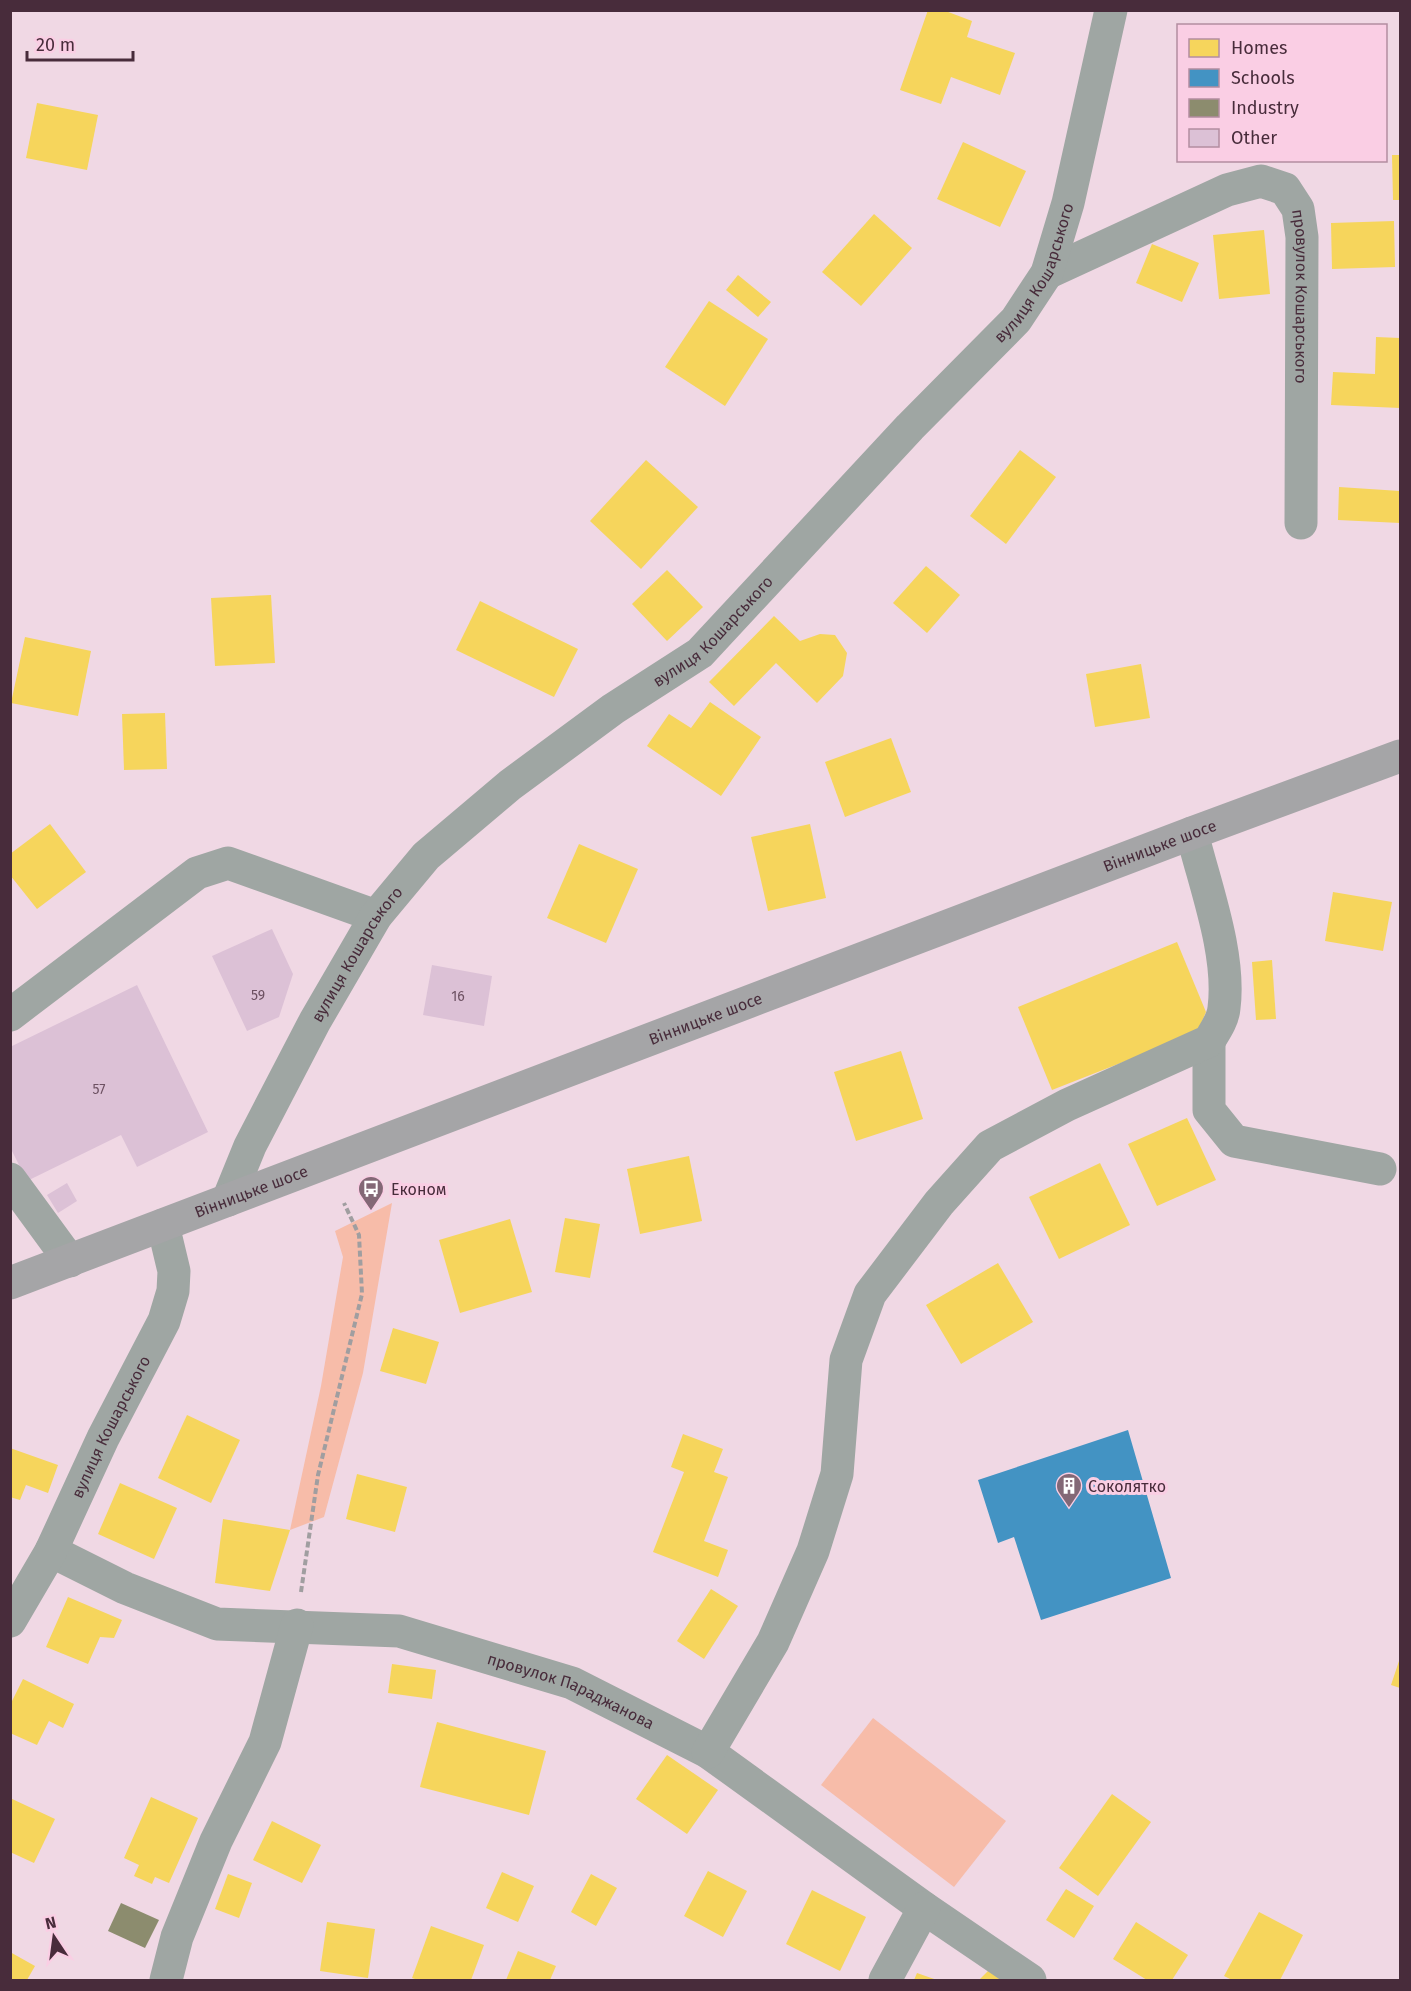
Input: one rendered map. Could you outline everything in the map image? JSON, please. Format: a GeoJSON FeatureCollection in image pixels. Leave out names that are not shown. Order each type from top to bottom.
{"type":"FeatureCollection","features":[{"type":"Feature","properties":{"kind":"main road","name":"Вінницьке шосе"},"geometry":{"type":"LineString","coordinates":[[10,1283],[1192,833],[1401,756]]}},
{"type":"Feature","properties":{"kind":"street","name":"вулиця Кошарського"},"geometry":{"type":"LineString","coordinates":[[228,1200],[250,1146],[315,1021],[376,916],[426,856],[510,785],[613,710],[700,653],[910,428],[1016,320],[1047,273],[1068,203],[1111,10]]}},
{"type":"Feature","properties":{"kind":"street","name":"провулок Кошарського"},"geometry":{"type":"LineString","coordinates":[[1047,273],[1227,190],[1261,181],[1285,189],[1298,209],[1302,237],[1301,523]]}},
{"type":"Feature","properties":{"kind":"street"},"geometry":{"type":"LineString","coordinates":[[1192,833],[1223,959],[1224,1009],[1209,1041],[1209,1110],[1234,1141],[1380,1168]]}},
{"type":"Feature","properties":{"kind":"street"},"geometry":{"type":"LineString","coordinates":[[10,1015],[197,873],[228,863],[376,916]]}},
{"type":"Feature","properties":{"kind":"street"},"geometry":{"type":"LineString","coordinates":[[708,1752],[773,1642],[813,1551],[837,1474],[846,1360],[870,1294],[939,1203],[990,1146],[1067,1105],[1209,1041]]}},
{"type":"Feature","properties":{"kind":"street"},"geometry":{"type":"LineString","coordinates":[[10,1179],[70,1261]]}},
{"type":"Feature","properties":{"kind":"street","name":"вулиця Кошарського"},"geometry":{"type":"LineString","coordinates":[[10,1621],[51,1551],[103,1438],[164,1322],[173,1291],[174,1271],[163,1225]]}},
{"type":"Feature","properties":{"kind":"street","name":"провулок Параджанова"},"geometry":{"type":"LineString","coordinates":[[51,1551],[124,1588],[217,1624],[297,1625],[399,1631],[572,1683],[708,1752],[924,1908],[1030,1980]]}},
{"type":"Feature","properties":{"kind":"street"},"geometry":{"type":"LineString","coordinates":[[166,1980],[177,1937],[216,1841],[265,1742],[297,1625]]}},
{"type":"Feature","properties":{"kind":"street"},"geometry":{"type":"LineString","coordinates":[[885,1980],[924,1908]]}},
{"type":"Feature","properties":{"kind":"path"},"geometry":{"type":"LineString","coordinates":[[297,1625],[318,1475],[362,1294],[359,1235],[345,1203]]}},
{"type":"Feature","properties":{"kind":"shaded area"},"geometry":{"type":"Polygon","coordinates":[[[392,1203],[363,1373],[324,1517],[290,1530],[321,1386],[343,1257],[335,1231],[392,1203]]]}},
{"type":"Feature","properties":{"kind":"shaded area"},"geometry":{"type":"Polygon","coordinates":[[[873,1718],[1006,1821],[954,1887],[821,1785],[873,1718]]]}},
{"type":"Feature","properties":{"kind":"building: Homes"},"geometry":{"type":"Polygon","coordinates":[[[928,10],[943,10],[972,21],[967,37],[1015,53],[1000,95],[951,77],[941,104],[900,90],[928,10]]]}},
{"type":"Feature","properties":{"kind":"building: Homes"},"geometry":{"type":"Polygon","coordinates":[[[37,103],[98,115],[87,170],[26,158],[37,103]]]}},
{"type":"Feature","properties":{"kind":"building: Homes"},"geometry":{"type":"Polygon","coordinates":[[[963,142],[1026,171],[1000,227],[937,199],[963,142]]]}},
{"type":"Feature","properties":{"kind":"building: Homes"},"geometry":{"type":"Polygon","coordinates":[[[1392,155],[1400,155],[1400,200],[1393,200],[1392,155]]]}},
{"type":"Feature","properties":{"kind":"building: Homes"},"geometry":{"type":"Polygon","coordinates":[[[874,214],[912,248],[861,306],[822,272],[874,214]]]}},
{"type":"Feature","properties":{"kind":"building: Homes"},"geometry":{"type":"Polygon","coordinates":[[[1394,221],[1395,267],[1332,269],[1331,223],[1394,221]]]}},
{"type":"Feature","properties":{"kind":"building: Homes"},"geometry":{"type":"Polygon","coordinates":[[[1264,230],[1270,294],[1219,299],[1213,235],[1264,230]]]}},
{"type":"Feature","properties":{"kind":"building: Homes"},"geometry":{"type":"Polygon","coordinates":[[[1152,244],[1199,263],[1182,302],[1136,283],[1152,244]]]}},
{"type":"Feature","properties":{"kind":"building: Homes"},"geometry":{"type":"Polygon","coordinates":[[[738,275],[771,302],[758,317],[726,290],[738,275]]]}},
{"type":"Feature","properties":{"kind":"building: Homes"},"geometry":{"type":"Polygon","coordinates":[[[709,301],[768,339],[725,406],[665,367],[709,301]]]}},
{"type":"Feature","properties":{"kind":"building: Homes"},"geometry":{"type":"Polygon","coordinates":[[[1376,337],[1400,338],[1400,408],[1331,405],[1333,372],[1375,374],[1376,337]]]}},
{"type":"Feature","properties":{"kind":"building: Homes"},"geometry":{"type":"Polygon","coordinates":[[[1020,450],[1056,477],[1006,544],[970,516],[1020,450]]]}},
{"type":"Feature","properties":{"kind":"building: Homes"},"geometry":{"type":"Polygon","coordinates":[[[646,460],[698,507],[641,569],[590,521],[646,460]]]}},
{"type":"Feature","properties":{"kind":"building: Homes"},"geometry":{"type":"Polygon","coordinates":[[[1339,487],[1400,491],[1400,523],[1338,520],[1339,487]]]}},
{"type":"Feature","properties":{"kind":"building: Homes"},"geometry":{"type":"Polygon","coordinates":[[[926,566],[960,595],[927,633],[893,603],[926,566]]]}},
{"type":"Feature","properties":{"kind":"building: Homes"},"geometry":{"type":"Polygon","coordinates":[[[667,570],[703,607],[667,641],[632,604],[667,570]]]}},
{"type":"Feature","properties":{"kind":"building: Homes"},"geometry":{"type":"Polygon","coordinates":[[[271,595],[275,663],[215,666],[211,598],[271,595]]]}},
{"type":"Feature","properties":{"kind":"building: Homes"},"geometry":{"type":"Polygon","coordinates":[[[480,601],[578,649],[554,697],[456,650],[480,601]]]}},
{"type":"Feature","properties":{"kind":"building: Homes"},"geometry":{"type":"Polygon","coordinates":[[[774,616],[800,641],[820,634],[835,635],[847,653],[843,676],[817,703],[776,663],[734,706],[709,682],[774,616]]]}},
{"type":"Feature","properties":{"kind":"building: Homes"},"geometry":{"type":"Polygon","coordinates":[[[25,637],[91,651],[78,716],[11,703],[25,637]]]}},
{"type":"Feature","properties":{"kind":"building: Homes"},"geometry":{"type":"Polygon","coordinates":[[[1141,664],[1150,718],[1095,727],[1086,674],[1141,664]]]}},
{"type":"Feature","properties":{"kind":"building: Homes"},"geometry":{"type":"Polygon","coordinates":[[[710,702],[761,737],[721,796],[647,746],[669,714],[691,728],[710,702]]]}},
{"type":"Feature","properties":{"kind":"building: Homes"},"geometry":{"type":"Polygon","coordinates":[[[165,713],[167,769],[124,770],[122,714],[165,713]]]}},
{"type":"Feature","properties":{"kind":"building: Homes"},"geometry":{"type":"Polygon","coordinates":[[[891,738],[911,792],[845,817],[825,762],[891,738]]]}},
{"type":"Feature","properties":{"kind":"building: Homes"},"geometry":{"type":"Polygon","coordinates":[[[50,824],[86,872],[37,909],[10,875],[10,854],[50,824]]]}},
{"type":"Feature","properties":{"kind":"building: Homes"},"geometry":{"type":"Polygon","coordinates":[[[810,824],[826,898],[768,911],[751,837],[810,824]]]}},
{"type":"Feature","properties":{"kind":"building: Homes"},"geometry":{"type":"Polygon","coordinates":[[[579,844],[638,869],[606,943],[547,918],[579,844]]]}},
{"type":"Feature","properties":{"kind":"building: Homes"},"geometry":{"type":"Polygon","coordinates":[[[1333,892],[1392,902],[1383,951],[1325,941],[1333,892]]]}},
{"type":"Feature","properties":{"kind":"building: Homes"},"geometry":{"type":"Polygon","coordinates":[[[1177,942],[1206,1012],[1197,1033],[1052,1090],[1018,1007],[1177,942]]]}},
{"type":"Feature","properties":{"kind":"building: Homes"},"geometry":{"type":"Polygon","coordinates":[[[1272,960],[1276,1019],[1256,1020],[1252,962],[1272,960]]]}},
{"type":"Feature","properties":{"kind":"building: Homes"},"geometry":{"type":"Polygon","coordinates":[[[901,1051],[923,1119],[856,1141],[834,1072],[901,1051]]]}},
{"type":"Feature","properties":{"kind":"building: Homes"},"geometry":{"type":"Polygon","coordinates":[[[1187,1118],[1216,1180],[1157,1206],[1128,1144],[1187,1118]]]}},
{"type":"Feature","properties":{"kind":"building: Homes"},"geometry":{"type":"Polygon","coordinates":[[[689,1156],[702,1221],[640,1234],[627,1169],[689,1156]]]}},
{"type":"Feature","properties":{"kind":"building: Homes"},"geometry":{"type":"Polygon","coordinates":[[[1100,1163],[1130,1225],[1059,1259],[1029,1197],[1100,1163]]]}},
{"type":"Feature","properties":{"kind":"building: Homes"},"geometry":{"type":"Polygon","coordinates":[[[565,1218],[600,1224],[590,1278],[555,1272],[565,1218]]]}},
{"type":"Feature","properties":{"kind":"building: Homes"},"geometry":{"type":"Polygon","coordinates":[[[510,1219],[532,1292],[460,1313],[439,1240],[510,1219]]]}},
{"type":"Feature","properties":{"kind":"building: Homes"},"geometry":{"type":"Polygon","coordinates":[[[998,1263],[1033,1322],[961,1364],[926,1305],[998,1263]]]}},
{"type":"Feature","properties":{"kind":"building: Homes"},"geometry":{"type":"Polygon","coordinates":[[[393,1328],[439,1342],[426,1384],[380,1371],[393,1328]]]}},
{"type":"Feature","properties":{"kind":"building: Homes"},"geometry":{"type":"Polygon","coordinates":[[[187,1415],[240,1440],[211,1503],[158,1478],[187,1415]]]}},
{"type":"Feature","properties":{"kind":"building: Homes"},"geometry":{"type":"Polygon","coordinates":[[[683,1434],[723,1449],[714,1472],[728,1477],[704,1541],[728,1550],[718,1577],[653,1552],[684,1472],[671,1467],[683,1434]]]}},
{"type":"Feature","properties":{"kind":"building: Homes"},"geometry":{"type":"Polygon","coordinates":[[[10,1448],[58,1465],[48,1493],[26,1485],[20,1500],[10,1497],[10,1448]]]}},
{"type":"Feature","properties":{"kind":"building: Homes"},"geometry":{"type":"Polygon","coordinates":[[[357,1474],[407,1487],[395,1532],[346,1519],[357,1474]]]}},
{"type":"Feature","properties":{"kind":"building: Homes"},"geometry":{"type":"Polygon","coordinates":[[[120,1483],[177,1508],[154,1559],[98,1534],[120,1483]]]}},
{"type":"Feature","properties":{"kind":"building: Homes"},"geometry":{"type":"Polygon","coordinates":[[[223,1519],[290,1530],[270,1591],[215,1583],[223,1519]]]}},
{"type":"Feature","properties":{"kind":"building: Homes"},"geometry":{"type":"Polygon","coordinates":[[[711,1589],[738,1606],[704,1659],[677,1641],[711,1589]]]}},
{"type":"Feature","properties":{"kind":"building: Homes"},"geometry":{"type":"Polygon","coordinates":[[[68,1597],[122,1620],[114,1638],[100,1637],[88,1664],[46,1647],[68,1597]]]}},
{"type":"Feature","properties":{"kind":"building: Homes"},"geometry":{"type":"Polygon","coordinates":[[[1400,1658],[1400,1688],[1391,1685],[1400,1658]]]}},
{"type":"Feature","properties":{"kind":"building: Homes"},"geometry":{"type":"Polygon","coordinates":[[[392,1664],[436,1670],[432,1699],[388,1693],[392,1664]]]}},
{"type":"Feature","properties":{"kind":"building: Homes"},"geometry":{"type":"Polygon","coordinates":[[[23,1679],[74,1704],[63,1728],[49,1721],[37,1745],[10,1733],[10,1705],[23,1679]]]}},
{"type":"Feature","properties":{"kind":"building: Homes"},"geometry":{"type":"Polygon","coordinates":[[[437,1722],[546,1751],[529,1815],[420,1787],[437,1722]]]}},
{"type":"Feature","properties":{"kind":"building: Homes"},"geometry":{"type":"Polygon","coordinates":[[[667,1755],[718,1790],[687,1834],[636,1799],[667,1755]]]}},
{"type":"Feature","properties":{"kind":"building: Homes"},"geometry":{"type":"Polygon","coordinates":[[[1112,1794],[1151,1822],[1098,1896],[1059,1868],[1112,1794]]]}},
{"type":"Feature","properties":{"kind":"building: Homes"},"geometry":{"type":"Polygon","coordinates":[[[151,1797],[198,1818],[169,1883],[155,1877],[152,1884],[134,1876],[139,1865],[124,1858],[151,1797]]]}},
{"type":"Feature","properties":{"kind":"building: Homes"},"geometry":{"type":"Polygon","coordinates":[[[10,1798],[55,1819],[34,1863],[10,1852],[10,1798]]]}},
{"type":"Feature","properties":{"kind":"building: Homes"},"geometry":{"type":"Polygon","coordinates":[[[272,1821],[321,1845],[302,1883],[253,1860],[272,1821]]]}},
{"type":"Feature","properties":{"kind":"building: Homes"},"geometry":{"type":"Polygon","coordinates":[[[708,1871],[747,1891],[723,1937],[684,1916],[708,1871]]]}},
{"type":"Feature","properties":{"kind":"building: Homes"},"geometry":{"type":"Polygon","coordinates":[[[502,1872],[534,1886],[518,1922],[486,1908],[502,1872]]]}},
{"type":"Feature","properties":{"kind":"building: Homes"},"geometry":{"type":"Polygon","coordinates":[[[228,1874],[252,1883],[239,1918],[215,1909],[228,1874]]]}},
{"type":"Feature","properties":{"kind":"building: Homes"},"geometry":{"type":"Polygon","coordinates":[[[591,1874],[617,1888],[596,1926],[571,1912],[591,1874]]]}},
{"type":"Feature","properties":{"kind":"building: Homes"},"geometry":{"type":"Polygon","coordinates":[[[1066,1889],[1094,1906],[1074,1938],[1046,1920],[1066,1889]]]}},
{"type":"Feature","properties":{"kind":"building: Homes"},"geometry":{"type":"Polygon","coordinates":[[[812,1890],[866,1917],[840,1971],[786,1944],[812,1890]]]}},
{"type":"Feature","properties":{"kind":"building: Homes"},"geometry":{"type":"Polygon","coordinates":[[[1259,1912],[1303,1935],[1280,1980],[1232,1980],[1224,1976],[1259,1912]]]}},
{"type":"Feature","properties":{"kind":"building: Homes"},"geometry":{"type":"Polygon","coordinates":[[[327,1922],[375,1929],[368,1978],[320,1971],[327,1922]]]}},
{"type":"Feature","properties":{"kind":"building: Homes"},"geometry":{"type":"Polygon","coordinates":[[[1136,1922],[1188,1955],[1172,1980],[1147,1980],[1113,1959],[1136,1922]]]}},
{"type":"Feature","properties":{"kind":"building: Homes"},"geometry":{"type":"Polygon","coordinates":[[[431,1926],[484,1945],[471,1980],[412,1978],[431,1926]]]}},
{"type":"Feature","properties":{"kind":"building: Homes"},"geometry":{"type":"Polygon","coordinates":[[[518,1951],[556,1966],[550,1980],[506,1980],[518,1951]]]}},
{"type":"Feature","properties":{"kind":"building: Homes"},"geometry":{"type":"Polygon","coordinates":[[[10,1952],[35,1966],[27,1980],[10,1980],[10,1952]]]}},
{"type":"Feature","properties":{"kind":"building: Homes"},"geometry":{"type":"Polygon","coordinates":[[[990,1969],[1003,1980],[979,1980],[990,1969]]]}},
{"type":"Feature","properties":{"kind":"building: Homes"},"geometry":{"type":"Polygon","coordinates":[[[917,1973],[937,1980],[914,1980],[917,1973]]]}},
{"type":"Feature","properties":{"kind":"building: Schools","name":"Соколятко"},"geometry":{"type":"Polygon","coordinates":[[[1128,1430],[1171,1578],[1041,1620],[1014,1537],[998,1543],[978,1480],[1128,1430]]]}},
{"type":"Feature","properties":{"kind":"building: Industry"},"geometry":{"type":"Polygon","coordinates":[[[121,1903],[159,1920],[145,1948],[108,1931],[121,1903]]]}},
{"type":"Feature","properties":{"kind":"building: Other"},"geometry":{"type":"Polygon","coordinates":[[[272,929],[293,974],[279,1017],[247,1031],[212,956],[272,929]]]}},
{"type":"Feature","properties":{"kind":"building: Other"},"geometry":{"type":"Polygon","coordinates":[[[432,965],[492,976],[484,1026],[423,1015],[432,965]]]}},
{"type":"Feature","properties":{"kind":"building: Other"},"geometry":{"type":"Polygon","coordinates":[[[137,985],[208,1132],[137,1167],[121,1135],[27,1181],[10,1147],[10,1047],[137,985]]]}},
{"type":"Feature","properties":{"kind":"building: Other"},"geometry":{"type":"Polygon","coordinates":[[[67,1183],[77,1201],[58,1213],[47,1195],[67,1183]]]}},
{"type":"Feature","properties":{"kind":"place","name":"Економ"},"geometry":{"type":"Point","coordinates":[371,1212]}},
{"type":"Feature","properties":{"kind":"place","name":"Соколятко"},"geometry":{"type":"Point","coordinates":[1069,1509]}}]}
